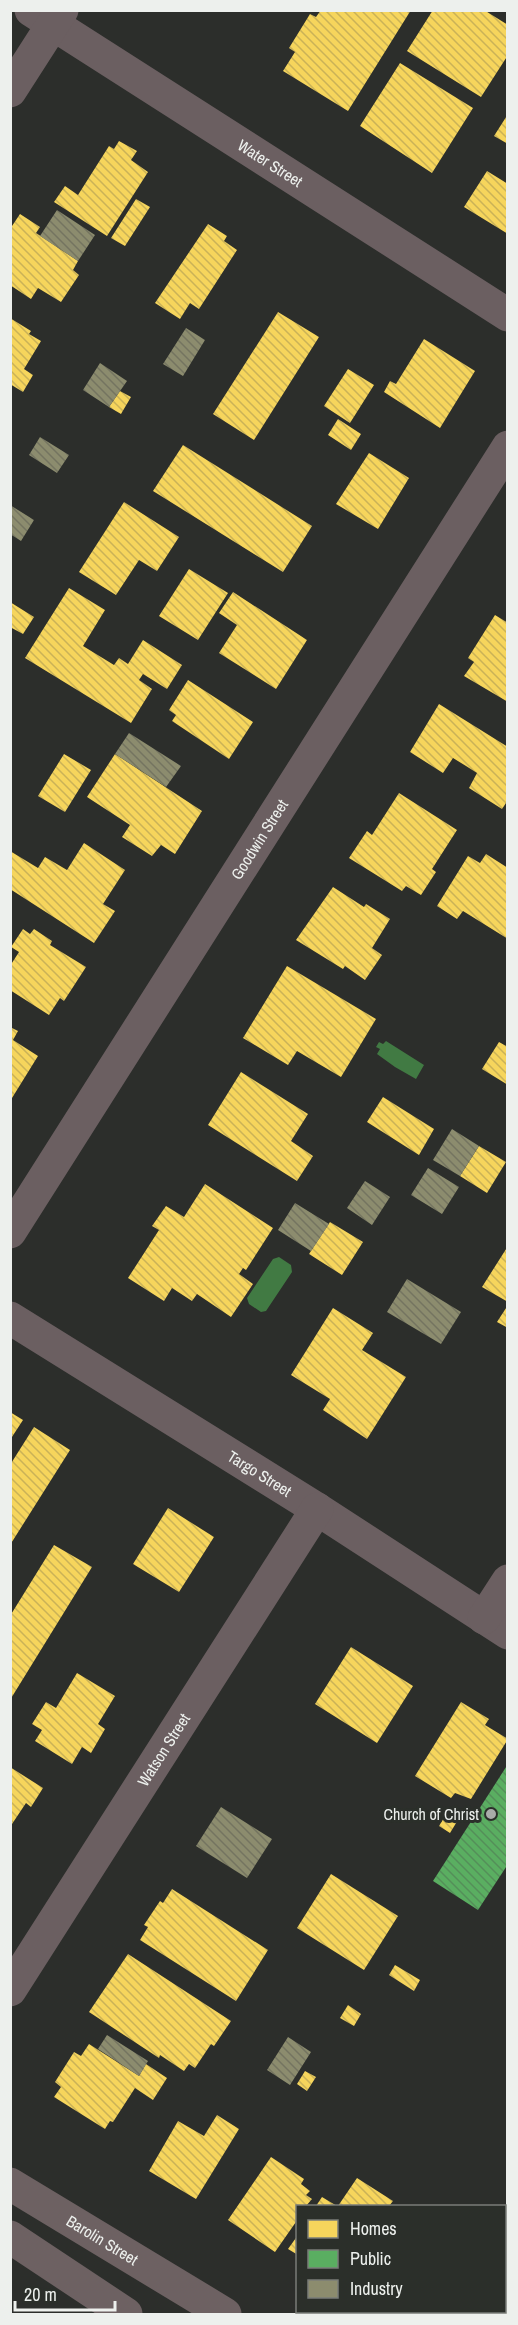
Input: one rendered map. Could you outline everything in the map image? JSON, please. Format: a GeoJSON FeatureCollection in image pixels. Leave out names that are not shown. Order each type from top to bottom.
{"type":"FeatureCollection","features":[{"type":"Feature","properties":{"kind":"main road","name":"Barolin Street"},"geometry":{"type":"LineString","coordinates":[[10,2184],[225,2314]]}},
{"type":"Feature","properties":{"kind":"main road"},"geometry":{"type":"LineString","coordinates":[[10,2237],[126,2314]]}},
{"type":"Feature","properties":{"kind":"street"},"geometry":{"type":"LineString","coordinates":[[10,91],[49,15]]}},
{"type":"Feature","properties":{"kind":"street","name":"Water Street"},"geometry":{"type":"LineString","coordinates":[[49,15],[507,315]]}},
{"type":"Feature","properties":{"kind":"street","name":"Goodwin Street"},"geometry":{"type":"LineString","coordinates":[[10,1232],[507,447]]}},
{"type":"Feature","properties":{"kind":"street","name":"Targo Street"},"geometry":{"type":"LineString","coordinates":[[10,1318],[316,1509],[496,1625]]}},
{"type":"Feature","properties":{"kind":"street","name":"Watson Street"},"geometry":{"type":"LineString","coordinates":[[10,1990],[316,1509]]}},
{"type":"Feature","properties":{"kind":"street"},"geometry":{"type":"LineString","coordinates":[[496,1625],[507,1581]]}},
{"type":"Feature","properties":{"kind":"shaded area"},"geometry":{"type":"Polygon","coordinates":[[[386,1041],[424,1065],[416,1079],[377,1054],[380,1049],[376,1047],[379,1042],[383,1044],[386,1041]]]}},
{"type":"Feature","properties":{"kind":"shaded area"},"geometry":{"type":"Polygon","coordinates":[[[279,1257],[291,1265],[292,1272],[266,1311],[261,1312],[249,1304],[247,1298],[273,1259],[279,1257]]]}},
{"type":"Feature","properties":{"kind":"building: Homes"},"geometry":{"type":"Polygon","coordinates":[[[321,10],[411,10],[348,111],[283,71],[295,52],[289,48],[310,14],[316,17],[321,10]]]}},
{"type":"Feature","properties":{"kind":"building: Homes"},"geometry":{"type":"Polygon","coordinates":[[[433,10],[484,10],[508,25],[508,55],[481,97],[407,51],[433,10]]]}},
{"type":"Feature","properties":{"kind":"building: Homes"},"geometry":{"type":"Polygon","coordinates":[[[400,63],[473,108],[432,173],[360,126],[400,63]]]}},
{"type":"Feature","properties":{"kind":"building: Homes"},"geometry":{"type":"Polygon","coordinates":[[[508,114],[508,144],[494,136],[508,114]]]}},
{"type":"Feature","properties":{"kind":"building: Homes"},"geometry":{"type":"Polygon","coordinates":[[[119,141],[137,151],[131,160],[148,172],[107,236],[54,202],[65,186],[78,195],[109,146],[114,149],[119,141]]]}},
{"type":"Feature","properties":{"kind":"building: Homes"},"geometry":{"type":"Polygon","coordinates":[[[487,171],[508,184],[508,234],[464,207],[487,171]]]}},
{"type":"Feature","properties":{"kind":"building: Homes"},"geometry":{"type":"Polygon","coordinates":[[[136,199],[150,207],[125,246],[111,238],[136,199]]]}},
{"type":"Feature","properties":{"kind":"building: Homes"},"geometry":{"type":"Polygon","coordinates":[[[20,214],[40,227],[36,233],[78,261],[73,270],[79,275],[61,302],[38,288],[31,299],[10,285],[10,229],[20,214]]]}},
{"type":"Feature","properties":{"kind":"building: Homes"},"geometry":{"type":"Polygon","coordinates":[[[208,224],[227,236],[224,241],[237,250],[199,309],[190,303],[180,319],[155,303],[208,224]]]}},
{"type":"Feature","properties":{"kind":"building: Homes"},"geometry":{"type":"Polygon","coordinates":[[[278,312],[319,337],[254,440],[213,414],[278,312]]]}},
{"type":"Feature","properties":{"kind":"building: Homes"},"geometry":{"type":"Polygon","coordinates":[[[10,318],[31,331],[29,334],[41,341],[24,369],[33,375],[23,392],[10,384],[10,318]]]}},
{"type":"Feature","properties":{"kind":"building: Homes"},"geometry":{"type":"Polygon","coordinates":[[[424,339],[475,371],[440,428],[384,392],[390,381],[396,384],[424,339]]]}},
{"type":"Feature","properties":{"kind":"building: Homes"},"geometry":{"type":"Polygon","coordinates":[[[348,369],[374,385],[350,423],[324,406],[348,369]]]}},
{"type":"Feature","properties":{"kind":"building: Homes"},"geometry":{"type":"Polygon","coordinates":[[[120,391],[131,397],[121,414],[109,407],[120,391]]]}},
{"type":"Feature","properties":{"kind":"building: Homes"},"geometry":{"type":"Polygon","coordinates":[[[338,419],[361,434],[351,450],[328,435],[338,419]]]}},
{"type":"Feature","properties":{"kind":"building: Homes"},"geometry":{"type":"Polygon","coordinates":[[[183,445],[312,526],[283,572],[153,491],[183,445]]]}},
{"type":"Feature","properties":{"kind":"building: Homes"},"geometry":{"type":"Polygon","coordinates":[[[369,453],[409,478],[378,529],[336,504],[369,453]]]}},
{"type":"Feature","properties":{"kind":"building: Homes"},"geometry":{"type":"Polygon","coordinates":[[[124,502],[179,537],[157,571],[139,560],[116,595],[79,572],[124,502]]]}},
{"type":"Feature","properties":{"kind":"building: Homes"},"geometry":{"type":"Polygon","coordinates":[[[189,569],[228,593],[198,640],[159,616],[189,569]]]}},
{"type":"Feature","properties":{"kind":"building: Homes"},"geometry":{"type":"Polygon","coordinates":[[[69,588],[105,610],[83,646],[114,665],[119,658],[128,664],[143,640],[182,665],[167,689],[143,674],[139,680],[152,689],[131,723],[25,658],[69,588]]]}},
{"type":"Feature","properties":{"kind":"building: Homes"},"geometry":{"type":"Polygon","coordinates":[[[233,592],[307,640],[276,689],[219,653],[237,625],[219,613],[233,592]]]}},
{"type":"Feature","properties":{"kind":"building: Homes"},"geometry":{"type":"Polygon","coordinates":[[[10,602],[34,617],[23,634],[10,627],[10,602]]]}},
{"type":"Feature","properties":{"kind":"building: Homes"},"geometry":{"type":"Polygon","coordinates":[[[495,615],[508,623],[508,702],[464,676],[474,662],[468,658],[495,615]]]}},
{"type":"Feature","properties":{"kind":"building: Homes"},"geometry":{"type":"Polygon","coordinates":[[[188,680],[253,722],[229,759],[172,721],[176,715],[169,710],[188,680]]]}},
{"type":"Feature","properties":{"kind":"building: Homes"},"geometry":{"type":"Polygon","coordinates":[[[439,704],[508,747],[508,800],[502,809],[469,788],[477,773],[466,766],[453,758],[443,773],[410,752],[439,704]]]}},
{"type":"Feature","properties":{"kind":"building: Homes"},"geometry":{"type":"Polygon","coordinates":[[[64,754],[91,770],[65,812],[38,796],[64,754]]]}},
{"type":"Feature","properties":{"kind":"building: Homes"},"geometry":{"type":"Polygon","coordinates":[[[115,754],[202,811],[175,854],[161,845],[152,856],[122,837],[130,825],[87,797],[115,754]]]}},
{"type":"Feature","properties":{"kind":"building: Homes"},"geometry":{"type":"Polygon","coordinates":[[[399,793],[457,830],[432,869],[436,872],[421,895],[406,886],[402,891],[349,858],[367,831],[372,835],[399,793]]]}},
{"type":"Feature","properties":{"kind":"building: Homes"},"geometry":{"type":"Polygon","coordinates":[[[84,843],[125,870],[103,904],[115,911],[94,943],[10,889],[10,851],[38,868],[45,857],[67,870],[84,843]]]}},
{"type":"Feature","properties":{"kind":"building: Homes"},"geometry":{"type":"Polygon","coordinates":[[[486,854],[508,868],[508,939],[463,911],[457,919],[437,906],[468,856],[480,863],[486,854]]]}},
{"type":"Feature","properties":{"kind":"building: Homes"},"geometry":{"type":"Polygon","coordinates":[[[333,887],[364,907],[366,904],[390,919],[372,948],[382,955],[365,980],[345,966],[343,969],[296,940],[333,887]]]}},
{"type":"Feature","properties":{"kind":"building: Homes"},"geometry":{"type":"Polygon","coordinates":[[[23,929],[30,934],[34,929],[52,941],[50,945],[86,967],[64,1001],[60,998],[49,1015],[10,990],[10,966],[19,952],[11,947],[23,929]]]}},
{"type":"Feature","properties":{"kind":"building: Homes"},"geometry":{"type":"Polygon","coordinates":[[[287,966],[376,1019],[341,1077],[297,1051],[288,1065],[243,1038],[287,966]]]}},
{"type":"Feature","properties":{"kind":"building: Homes"},"geometry":{"type":"Polygon","coordinates":[[[10,1027],[18,1031],[13,1040],[38,1056],[12,1098],[10,1027]]]}},
{"type":"Feature","properties":{"kind":"building: Homes"},"geometry":{"type":"Polygon","coordinates":[[[499,1042],[508,1047],[508,1085],[482,1069],[499,1042]]]}},
{"type":"Feature","properties":{"kind":"building: Homes"},"geometry":{"type":"Polygon","coordinates":[[[241,1072],[308,1114],[291,1141],[313,1156],[297,1181],[208,1125],[241,1072]]]}},
{"type":"Feature","properties":{"kind":"building: Homes"},"geometry":{"type":"Polygon","coordinates":[[[383,1097],[434,1129],[419,1155],[367,1122],[383,1097]]]}},
{"type":"Feature","properties":{"kind":"building: Homes"},"geometry":{"type":"Polygon","coordinates":[[[479,1146],[506,1162],[487,1193],[460,1176],[479,1146]]]}},
{"type":"Feature","properties":{"kind":"building: Homes"},"geometry":{"type":"Polygon","coordinates":[[[205,1184],[273,1228],[246,1270],[243,1268],[239,1274],[253,1284],[231,1317],[197,1294],[192,1301],[172,1288],[164,1301],[128,1278],[159,1230],[152,1226],[166,1206],[184,1217],[205,1184]]]}},
{"type":"Feature","properties":{"kind":"building: Homes"},"geometry":{"type":"Polygon","coordinates":[[[330,1222],[363,1242],[342,1275],[309,1254],[330,1222]]]}},
{"type":"Feature","properties":{"kind":"building: Homes"},"geometry":{"type":"Polygon","coordinates":[[[508,1246],[508,1302],[482,1287],[508,1246]]]}},
{"type":"Feature","properties":{"kind":"building: Homes"},"geometry":{"type":"Polygon","coordinates":[[[508,1305],[508,1328],[497,1322],[508,1305]]]}},
{"type":"Feature","properties":{"kind":"building: Homes"},"geometry":{"type":"Polygon","coordinates":[[[333,1308],[373,1333],[362,1350],[406,1377],[367,1439],[323,1410],[330,1399],[291,1375],[333,1308]]]}},
{"type":"Feature","properties":{"kind":"building: Homes"},"geometry":{"type":"Polygon","coordinates":[[[10,1412],[23,1420],[10,1440],[10,1412]]]}},
{"type":"Feature","properties":{"kind":"building: Homes"},"geometry":{"type":"Polygon","coordinates":[[[34,1427],[70,1450],[10,1545],[10,1465],[34,1427]]]}},
{"type":"Feature","properties":{"kind":"building: Homes"},"geometry":{"type":"Polygon","coordinates":[[[168,1508],[214,1537],[179,1592],[133,1564],[168,1508]]]}},
{"type":"Feature","properties":{"kind":"building: Homes"},"geometry":{"type":"Polygon","coordinates":[[[54,1545],[92,1567],[10,1700],[10,1616],[54,1545]]]}},
{"type":"Feature","properties":{"kind":"building: Homes"},"geometry":{"type":"Polygon","coordinates":[[[351,1647],[413,1686],[377,1743],[315,1704],[351,1647]]]}},
{"type":"Feature","properties":{"kind":"building: Homes"},"geometry":{"type":"Polygon","coordinates":[[[77,1673],[115,1696],[98,1724],[105,1729],[91,1753],[82,1747],[72,1764],[35,1741],[42,1730],[32,1724],[46,1702],[56,1708],[77,1673]]]}},
{"type":"Feature","properties":{"kind":"building: Homes"},"geometry":{"type":"Polygon","coordinates":[[[461,1702],[489,1719],[485,1725],[508,1739],[471,1799],[455,1793],[451,1798],[415,1776],[461,1702]]]}},
{"type":"Feature","properties":{"kind":"building: Homes"},"geometry":{"type":"Polygon","coordinates":[[[10,1767],[43,1788],[31,1807],[26,1803],[10,1827],[10,1767]]]}},
{"type":"Feature","properties":{"kind":"building: Homes"},"geometry":{"type":"Polygon","coordinates":[[[450,1808],[461,1815],[450,1833],[439,1826],[450,1808]]]}},
{"type":"Feature","properties":{"kind":"building: Homes"},"geometry":{"type":"Polygon","coordinates":[[[331,1874],[398,1916],[364,1970],[297,1928],[331,1874]]]}},
{"type":"Feature","properties":{"kind":"building: Homes"},"geometry":{"type":"Polygon","coordinates":[[[172,1889],[268,1950],[236,2001],[140,1940],[148,1927],[144,1925],[160,1901],[163,1903],[172,1889]]]}},
{"type":"Feature","properties":{"kind":"building: Homes"},"geometry":{"type":"Polygon","coordinates":[[[128,1954],[231,2021],[214,2046],[211,2044],[195,2068],[189,2064],[184,2071],[160,2055],[159,2058],[89,2012],[128,1954]]]}},
{"type":"Feature","properties":{"kind":"building: Homes"},"geometry":{"type":"Polygon","coordinates":[[[395,1965],[420,1980],[414,1991],[389,1975],[395,1965]]]}},
{"type":"Feature","properties":{"kind":"building: Homes"},"geometry":{"type":"Polygon","coordinates":[[[348,2005],[361,2014],[354,2026],[340,2018],[348,2005]]]}},
{"type":"Feature","properties":{"kind":"building: Homes"},"geometry":{"type":"Polygon","coordinates":[[[89,2044],[139,2076],[146,2064],[167,2078],[153,2100],[135,2088],[113,2122],[110,2121],[105,2129],[54,2097],[61,2087],[55,2082],[74,2052],[81,2056],[89,2044]]]}},
{"type":"Feature","properties":{"kind":"building: Homes"},"geometry":{"type":"Polygon","coordinates":[[[305,2071],[316,2077],[307,2091],[297,2084],[305,2071]]]}},
{"type":"Feature","properties":{"kind":"building: Homes"},"geometry":{"type":"Polygon","coordinates":[[[217,2115],[239,2129],[196,2199],[149,2171],[178,2121],[204,2136],[217,2115]]]}},
{"type":"Feature","properties":{"kind":"building: Homes"},"geometry":{"type":"Polygon","coordinates":[[[271,2157],[304,2179],[301,2184],[310,2191],[306,2195],[312,2199],[307,2205],[296,2205],[296,2222],[275,2252],[228,2220],[271,2157]]]}},
{"type":"Feature","properties":{"kind":"building: Homes"},"geometry":{"type":"Polygon","coordinates":[[[357,2178],[393,2201],[390,2205],[339,2205],[357,2178]]]}},
{"type":"Feature","properties":{"kind":"building: Homes"},"geometry":{"type":"Polygon","coordinates":[[[322,2197],[335,2205],[317,2205],[322,2197]]]}},
{"type":"Feature","properties":{"kind":"building: Homes"},"geometry":{"type":"Polygon","coordinates":[[[296,2238],[296,2254],[288,2249],[296,2238]]]}},
{"type":"Feature","properties":{"kind":"building: Homes"},"geometry":{"type":"Polygon","coordinates":[[[454,2313],[505,2313],[504,2314],[454,2313]]]}},
{"type":"Feature","properties":{"kind":"building: Public","name":"Church of Christ"},"geometry":{"type":"Polygon","coordinates":[[[508,1764],[508,1864],[478,1910],[433,1881],[508,1764]]]}},
{"type":"Feature","properties":{"kind":"building: Industry"},"geometry":{"type":"Polygon","coordinates":[[[57,210],[95,235],[78,261],[40,236],[57,210]]]}},
{"type":"Feature","properties":{"kind":"building: Industry"},"geometry":{"type":"Polygon","coordinates":[[[186,328],[205,340],[183,376],[163,364],[186,328]]]}},
{"type":"Feature","properties":{"kind":"building: Industry"},"geometry":{"type":"Polygon","coordinates":[[[100,363],[127,381],[109,407],[83,390],[100,363]]]}},
{"type":"Feature","properties":{"kind":"building: Industry"},"geometry":{"type":"Polygon","coordinates":[[[40,437],[69,455],[57,473],[29,455],[40,437]]]}},
{"type":"Feature","properties":{"kind":"building: Industry"},"geometry":{"type":"Polygon","coordinates":[[[10,505],[34,520],[21,541],[10,534],[10,505]]]}},
{"type":"Feature","properties":{"kind":"building: Industry"},"geometry":{"type":"Polygon","coordinates":[[[129,733],[181,766],[166,787],[115,754],[129,733]]]}},
{"type":"Feature","properties":{"kind":"building: Industry"},"geometry":{"type":"Polygon","coordinates":[[[452,1129],[479,1146],[460,1176],[433,1160],[452,1129]]]}},
{"type":"Feature","properties":{"kind":"building: Industry"},"geometry":{"type":"Polygon","coordinates":[[[428,1168],[459,1187],[442,1214],[411,1195],[428,1168]]]}},
{"type":"Feature","properties":{"kind":"building: Industry"},"geometry":{"type":"Polygon","coordinates":[[[365,1181],[390,1197],[372,1225],[347,1208],[365,1181]]]}},
{"type":"Feature","properties":{"kind":"building: Industry"},"geometry":{"type":"Polygon","coordinates":[[[295,1203],[329,1224],[311,1251],[278,1230],[295,1203]]]}},
{"type":"Feature","properties":{"kind":"building: Industry"},"geometry":{"type":"Polygon","coordinates":[[[407,1279],[461,1312],[441,1344],[387,1312],[407,1279]]]}},
{"type":"Feature","properties":{"kind":"building: Industry"},"geometry":{"type":"Polygon","coordinates":[[[221,1807],[272,1839],[247,1878],[196,1846],[221,1807]]]}},
{"type":"Feature","properties":{"kind":"building: Industry"},"geometry":{"type":"Polygon","coordinates":[[[107,2035],[148,2061],[139,2076],[98,2049],[107,2035]]]}},
{"type":"Feature","properties":{"kind":"building: Industry"},"geometry":{"type":"Polygon","coordinates":[[[288,2037],[311,2052],[290,2085],[267,2070],[288,2037]]]}},
{"type":"Feature","properties":{"kind":"place","name":"Church of Christ"},"geometry":{"type":"Point","coordinates":[491,1814]}}]}
